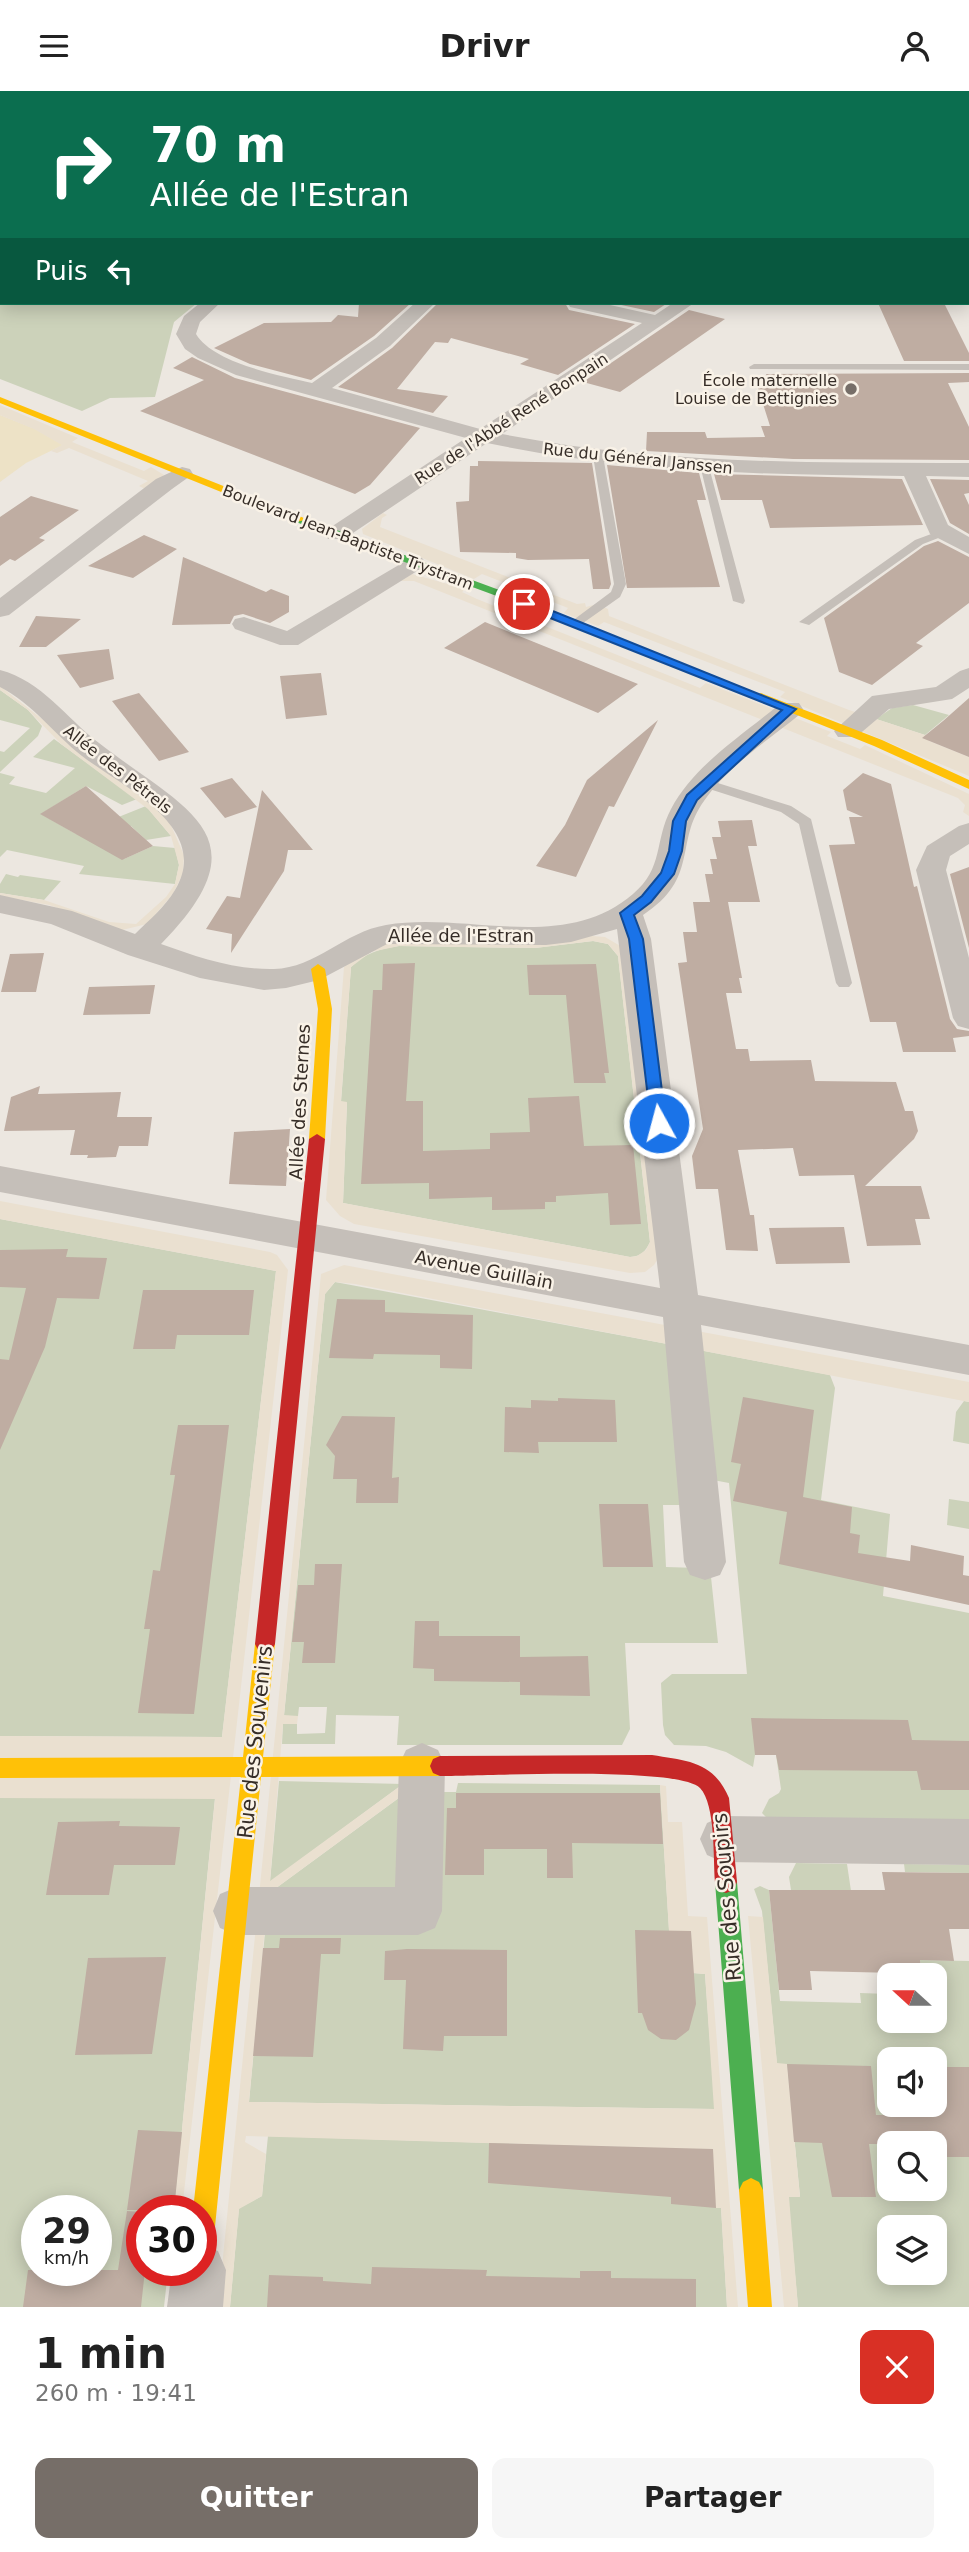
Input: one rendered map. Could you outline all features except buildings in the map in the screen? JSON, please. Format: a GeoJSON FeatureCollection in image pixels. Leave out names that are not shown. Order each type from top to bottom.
{"type":"FeatureCollection","features":[{"type":"Feature","properties":{"kind":"street","name":"Rue du Général Janssen"},"geometry":{"type":"LineString","coordinates":[[209,305],[188,326],[186,336],[192,347],[206,356],[278,382],[482,437],[598,456],[704,467],[969,470]]}},
{"type":"Feature","properties":{"kind":"street"},"geometry":{"type":"LineString","coordinates":[[315,390],[383,342],[424,305]]}},
{"type":"Feature","properties":{"kind":"street"},"geometry":{"type":"LineString","coordinates":[[585,305],[658,321]]}},
{"type":"Feature","properties":{"kind":"street","name":"Rue de l'Abbé René Bonpain"},"geometry":{"type":"LineString","coordinates":[[336,534],[682,305]]}},
{"type":"Feature","properties":{"kind":"street","name":"Boulevard Jean-Baptiste Trystram"},"geometry":{"type":"LineString","coordinates":[[0,400],[182,474],[576,624],[847,731],[969,785]]}},
{"type":"Feature","properties":{"kind":"street"},"geometry":{"type":"LineString","coordinates":[[912,470],[933,522],[942,533],[969,547]]}},
{"type":"Feature","properties":{"kind":"street"},"geometry":{"type":"LineString","coordinates":[[0,610],[164,484],[182,474]]}},
{"type":"Feature","properties":{"kind":"street"},"geometry":{"type":"LineString","coordinates":[[244,624],[296,648],[414,563]]}},
{"type":"Feature","properties":{"kind":"street"},"geometry":{"type":"LineString","coordinates":[[847,731],[881,702],[943,694],[969,675]]}},
{"type":"Feature","properties":{"kind":"street","name":"Allée des Pétrels"},"geometry":{"type":"LineString","coordinates":[[0,678],[32,695],[86,746],[160,799],[189,833],[198,860],[194,881],[181,901],[139,947]]}},
{"type":"Feature","properties":{"kind":"street","name":"Allée de l'Estran"},"geometry":{"type":"LineString","coordinates":[[0,904],[55,916],[191,967],[245,978],[282,979],[318,969],[359,943],[384,935],[550,935],[587,929],[627,913],[647,899],[667,874],[683,813],[705,783],[790,709]]}},
{"type":"Feature","properties":{"kind":"street"},"geometry":{"type":"LineString","coordinates":[[969,832],[937,852],[931,870],[969,1018]]}},
{"type":"Feature","properties":{"kind":"street"},"geometry":{"type":"LineString","coordinates":[[627,913],[636,939],[681,1306],[705,1562]]}},
{"type":"Feature","properties":{"kind":"street","name":"Allée des Sternes"},"geometry":{"type":"LineString","coordinates":[[309,1238],[325,1009],[318,969]]}},
{"type":"Feature","properties":{"kind":"street","name":"Avenue Guillain"},"geometry":{"type":"LineString","coordinates":[[0,1179],[969,1360]]}},
{"type":"Feature","properties":{"kind":"street","name":"Rue des Souvenirs"},"geometry":{"type":"LineString","coordinates":[[206,2195],[309,1238]]}},
{"type":"Feature","properties":{"kind":"street"},"geometry":{"type":"LineString","coordinates":[[237,1911],[418,1911],[422,1765]]}},
{"type":"Feature","properties":{"kind":"street","name":"Rue des Soupirs"},"geometry":{"type":"LineString","coordinates":[[0,1767],[422,1765],[683,1767],[697,1770],[714,1787],[719,1798],[760,2307]]}},
{"type":"Feature","properties":{"kind":"street"},"geometry":{"type":"LineString","coordinates":[[723,1839],[969,1842]]}},
{"type":"Feature","properties":{"kind":"street"},"geometry":{"type":"LineString","coordinates":[[195,2307],[197,2286]]}},
{"type":"Feature","properties":{"kind":"lane"},"geometry":{"type":"LineString","coordinates":[[754,367],[969,367]]}},
{"type":"Feature","properties":{"kind":"lane"},"geometry":{"type":"LineString","coordinates":[[576,624],[616,594],[620,585],[598,456]]}},
{"type":"Feature","properties":{"kind":"lane"},"geometry":{"type":"LineString","coordinates":[[704,467],[739,601]]}},
{"type":"Feature","properties":{"kind":"lane"},"geometry":{"type":"LineString","coordinates":[[805,622],[919,542],[942,533]]}},
{"type":"Feature","properties":{"kind":"lane"},"geometry":{"type":"LineString","coordinates":[[705,783],[786,809],[806,822],[844,983]]}},
{"type":"Feature","properties":{"kind":"green space"},"geometry":{"type":"Polygon","coordinates":[[[0,305],[195,305],[174,322],[155,397],[110,398],[82,411],[0,379],[0,305]]]}},
{"type":"Feature","properties":{"kind":"green space"},"geometry":{"type":"Polygon","coordinates":[[[0,690],[28,710],[42,726],[38,736],[0,772],[0,751],[4,752],[30,728],[0,720],[0,690]]]}},
{"type":"Feature","properties":{"kind":"green space"},"geometry":{"type":"Polygon","coordinates":[[[913,705],[949,715],[925,735],[876,719],[892,708],[913,705]]]}},
{"type":"Feature","properties":{"kind":"green space"},"geometry":{"type":"Polygon","coordinates":[[[54,739],[137,799],[122,805],[86,786],[41,814],[76,834],[146,806],[171,836],[146,840],[131,826],[103,838],[124,859],[153,846],[175,848],[179,865],[175,884],[79,874],[84,866],[7,850],[0,857],[0,773],[15,777],[9,784],[46,793],[75,768],[33,757],[54,739]]]}},
{"type":"Feature","properties":{"kind":"green space"},"geometry":{"type":"Polygon","coordinates":[[[6,874],[61,881],[44,900],[0,893],[0,884],[6,874]]]}},
{"type":"Feature","properties":{"kind":"green space"},"geometry":{"type":"Polygon","coordinates":[[[593,941],[608,944],[618,956],[650,1242],[644,1251],[630,1257],[343,1203],[347,1103],[341,1102],[351,967],[373,952],[399,946],[535,948],[593,941]]]}},
{"type":"Feature","properties":{"kind":"green space"},"geometry":{"type":"Polygon","coordinates":[[[0,1219],[276,1271],[222,1737],[0,1736],[0,1219]]]}},
{"type":"Feature","properties":{"kind":"green space"},"geometry":{"type":"Polygon","coordinates":[[[335,1282],[678,1346],[681,1505],[663,1505],[666,1567],[698,1568],[711,1577],[718,1643],[625,1643],[630,1729],[622,1745],[397,1745],[399,1716],[336,1715],[335,1744],[282,1744],[283,1723],[297,1724],[297,1734],[325,1733],[327,1707],[299,1707],[298,1716],[284,1716],[325,1294],[335,1282]]]}},
{"type":"Feature","properties":{"kind":"green space"},"geometry":{"type":"Polygon","coordinates":[[[694,1349],[830,1375],[835,1388],[821,1500],[890,1514],[883,1596],[969,1613],[969,1826],[769,1820],[762,1813],[769,1799],[781,1789],[776,1755],[755,1755],[753,1767],[726,1752],[706,1746],[674,1745],[665,1735],[661,1683],[672,1674],[747,1674],[729,1483],[713,1480],[694,1349]]]}},
{"type":"Feature","properties":{"kind":"green space"},"geometry":{"type":"Polygon","coordinates":[[[964,1401],[969,1402],[969,1444],[953,1441],[956,1412],[964,1401]]]}},
{"type":"Feature","properties":{"kind":"green space"},"geometry":{"type":"Polygon","coordinates":[[[949,1499],[969,1502],[969,1529],[947,1525],[949,1499]]]}},
{"type":"Feature","properties":{"kind":"green space"},"geometry":{"type":"Polygon","coordinates":[[[279,1781],[403,1784],[270,1882],[279,1781]]]}},
{"type":"Feature","properties":{"kind":"green space"},"geometry":{"type":"Polygon","coordinates":[[[458,1783],[660,1785],[669,1930],[691,1931],[693,1973],[705,1974],[715,2109],[249,2102],[266,1922],[404,1924],[433,1792],[456,1792],[458,1783]]]}},
{"type":"Feature","properties":{"kind":"green space"},"geometry":{"type":"Polygon","coordinates":[[[411,1789],[401,1896],[268,1894],[411,1789]]]}},
{"type":"Feature","properties":{"kind":"green space"},"geometry":{"type":"Polygon","coordinates":[[[0,1798],[215,1798],[175,2195],[126,2195],[126,2286],[166,2286],[164,2307],[0,2307],[0,1798]]]}},
{"type":"Feature","properties":{"kind":"green space"},"geometry":{"type":"Polygon","coordinates":[[[796,1863],[847,1864],[851,1891],[791,1890],[789,1877],[796,1863]]]}},
{"type":"Feature","properties":{"kind":"green space"},"geometry":{"type":"Polygon","coordinates":[[[904,1864],[969,1865],[969,1873],[905,1872],[904,1864]]]}},
{"type":"Feature","properties":{"kind":"green space"},"geometry":{"type":"Polygon","coordinates":[[[760,1886],[769,1890],[780,2001],[861,2003],[860,1993],[877,1994],[877,2033],[947,2033],[947,1963],[920,1963],[920,1960],[969,1961],[969,2307],[798,2307],[788,2196],[800,2196],[787,2065],[777,2064],[762,1911],[754,1889],[760,1886]]]}},
{"type":"Feature","properties":{"kind":"green space"},"geometry":{"type":"Polygon","coordinates":[[[268,2136],[713,2150],[716,2207],[721,2207],[727,2307],[230,2307],[239,2208],[262,2196],[268,2136]]]}},
{"type":"Feature","properties":{"kind":"sand"},"geometry":{"type":"Polygon","coordinates":[[[0,415],[35,429],[63,445],[26,463],[0,482],[0,415]]]}},
{"type":"Feature","properties":{"kind":"shaded area"},"geometry":{"type":"Polygon","coordinates":[[[0,405],[78,438],[72,442],[144,471],[151,467],[164,475],[147,490],[139,486],[148,481],[69,448],[57,453],[51,451],[62,445],[34,429],[0,415],[0,405]]]}},
{"type":"Feature","properties":{"kind":"shaded area"},"geometry":{"type":"Polygon","coordinates":[[[383,513],[387,515],[382,518],[380,527],[577,604],[585,603],[586,607],[597,604],[608,609],[609,616],[849,710],[925,735],[929,741],[969,757],[969,776],[780,697],[785,692],[604,622],[598,626],[564,613],[568,608],[482,574],[474,579],[363,534],[362,529],[383,513]]]}},
{"type":"Feature","properties":{"kind":"shaded area"},"geometry":{"type":"Polygon","coordinates":[[[412,574],[466,589],[462,592],[477,599],[700,688],[706,683],[831,732],[827,736],[860,749],[865,745],[969,794],[969,816],[963,812],[965,805],[958,798],[414,581],[401,581],[412,574]]]}},
{"type":"Feature","properties":{"kind":"shaded area"},"geometry":{"type":"Polygon","coordinates":[[[0,686],[156,808],[170,823],[184,855],[183,873],[173,894],[147,924],[122,930],[49,905],[0,896],[0,893],[44,900],[109,922],[136,924],[166,897],[175,884],[179,865],[171,836],[148,809],[61,744],[28,710],[0,690],[0,686]]]}},
{"type":"Feature","properties":{"kind":"shaded area"},"geometry":{"type":"Polygon","coordinates":[[[592,936],[605,937],[622,947],[659,1257],[654,1265],[645,1272],[630,1273],[354,1224],[340,1216],[326,1200],[344,967],[350,961],[388,943],[592,936]],[[593,941],[535,948],[399,946],[371,952],[351,967],[341,1101],[347,1102],[343,1203],[630,1257],[646,1250],[650,1242],[618,956],[608,944],[593,941]]]}},
{"type":"Feature","properties":{"kind":"shaded area"},"geometry":{"type":"Polygon","coordinates":[[[0,1201],[270,1252],[277,1255],[288,1270],[184,2195],[175,2195],[215,1799],[0,1798],[0,1736],[222,1737],[276,1271],[0,1219],[0,1201]]]}},
{"type":"Feature","properties":{"kind":"shaded area"},"geometry":{"type":"Polygon","coordinates":[[[344,1265],[969,1382],[969,1402],[355,1284],[335,1282],[325,1294],[284,1715],[298,1716],[297,1724],[283,1724],[270,1881],[403,1784],[411,1789],[268,1894],[249,2102],[714,2109],[705,1974],[693,1973],[691,1931],[669,1931],[660,1785],[666,1786],[668,1822],[682,1822],[688,1916],[707,1917],[738,2307],[727,2307],[721,2208],[716,2208],[625,2147],[246,2136],[245,2142],[266,2154],[262,2196],[239,2209],[230,2307],[218,2307],[321,1274],[344,1265]]]}},
{"type":"Feature","properties":{"kind":"shaded area"},"geometry":{"type":"Polygon","coordinates":[[[748,1916],[763,1917],[777,2063],[787,2064],[800,2197],[789,2197],[798,2307],[784,2307],[748,1916]]]}},
{"type":"Feature","properties":{"kind":"traffic: fast"},"geometry":{"type":"LineString","coordinates":[[300,520],[498,593],[761,697]]}},
{"type":"Feature","properties":{"kind":"traffic: fast"},"geometry":{"type":"LineString","coordinates":[[726,1882],[751,2190]]}},
{"type":"Feature","properties":{"kind":"traffic: slow"},"geometry":{"type":"LineString","coordinates":[[0,400],[300,520]]}},
{"type":"Feature","properties":{"kind":"traffic: slow"},"geometry":{"type":"LineString","coordinates":[[761,697],[878,743],[969,785]]}},
{"type":"Feature","properties":{"kind":"traffic: slow"},"geometry":{"type":"LineString","coordinates":[[317,1139],[325,1009],[318,969]]}},
{"type":"Feature","properties":{"kind":"traffic: slow"},"geometry":{"type":"LineString","coordinates":[[206,2195],[265,1644]]}},
{"type":"Feature","properties":{"kind":"traffic: slow"},"geometry":{"type":"LineString","coordinates":[[0,1768],[440,1766]]}},
{"type":"Feature","properties":{"kind":"traffic: slow"},"geometry":{"type":"LineString","coordinates":[[751,2190],[760,2307]]}},
{"type":"Feature","properties":{"kind":"traffic: jam"},"geometry":{"type":"LineString","coordinates":[[265,1644],[317,1139]]}},
{"type":"Feature","properties":{"kind":"traffic: jam"},"geometry":{"type":"LineString","coordinates":[[440,1766],[652,1765],[692,1771],[707,1780],[719,1798],[726,1882]]}},
{"type":"Feature","properties":{"kind":"place","name":"École maternelle Louise de Bettignies"},"geometry":{"type":"Point","coordinates":[851,389]}},
{"type":"Feature","properties":{"kind":"route"},"geometry":{"type":"LineString","coordinates":[[524,604],[790,709],[712,776],[692,798],[680,821],[676,851],[667,874],[647,899],[627,913],[636,939],[659,1123]]}}]}
